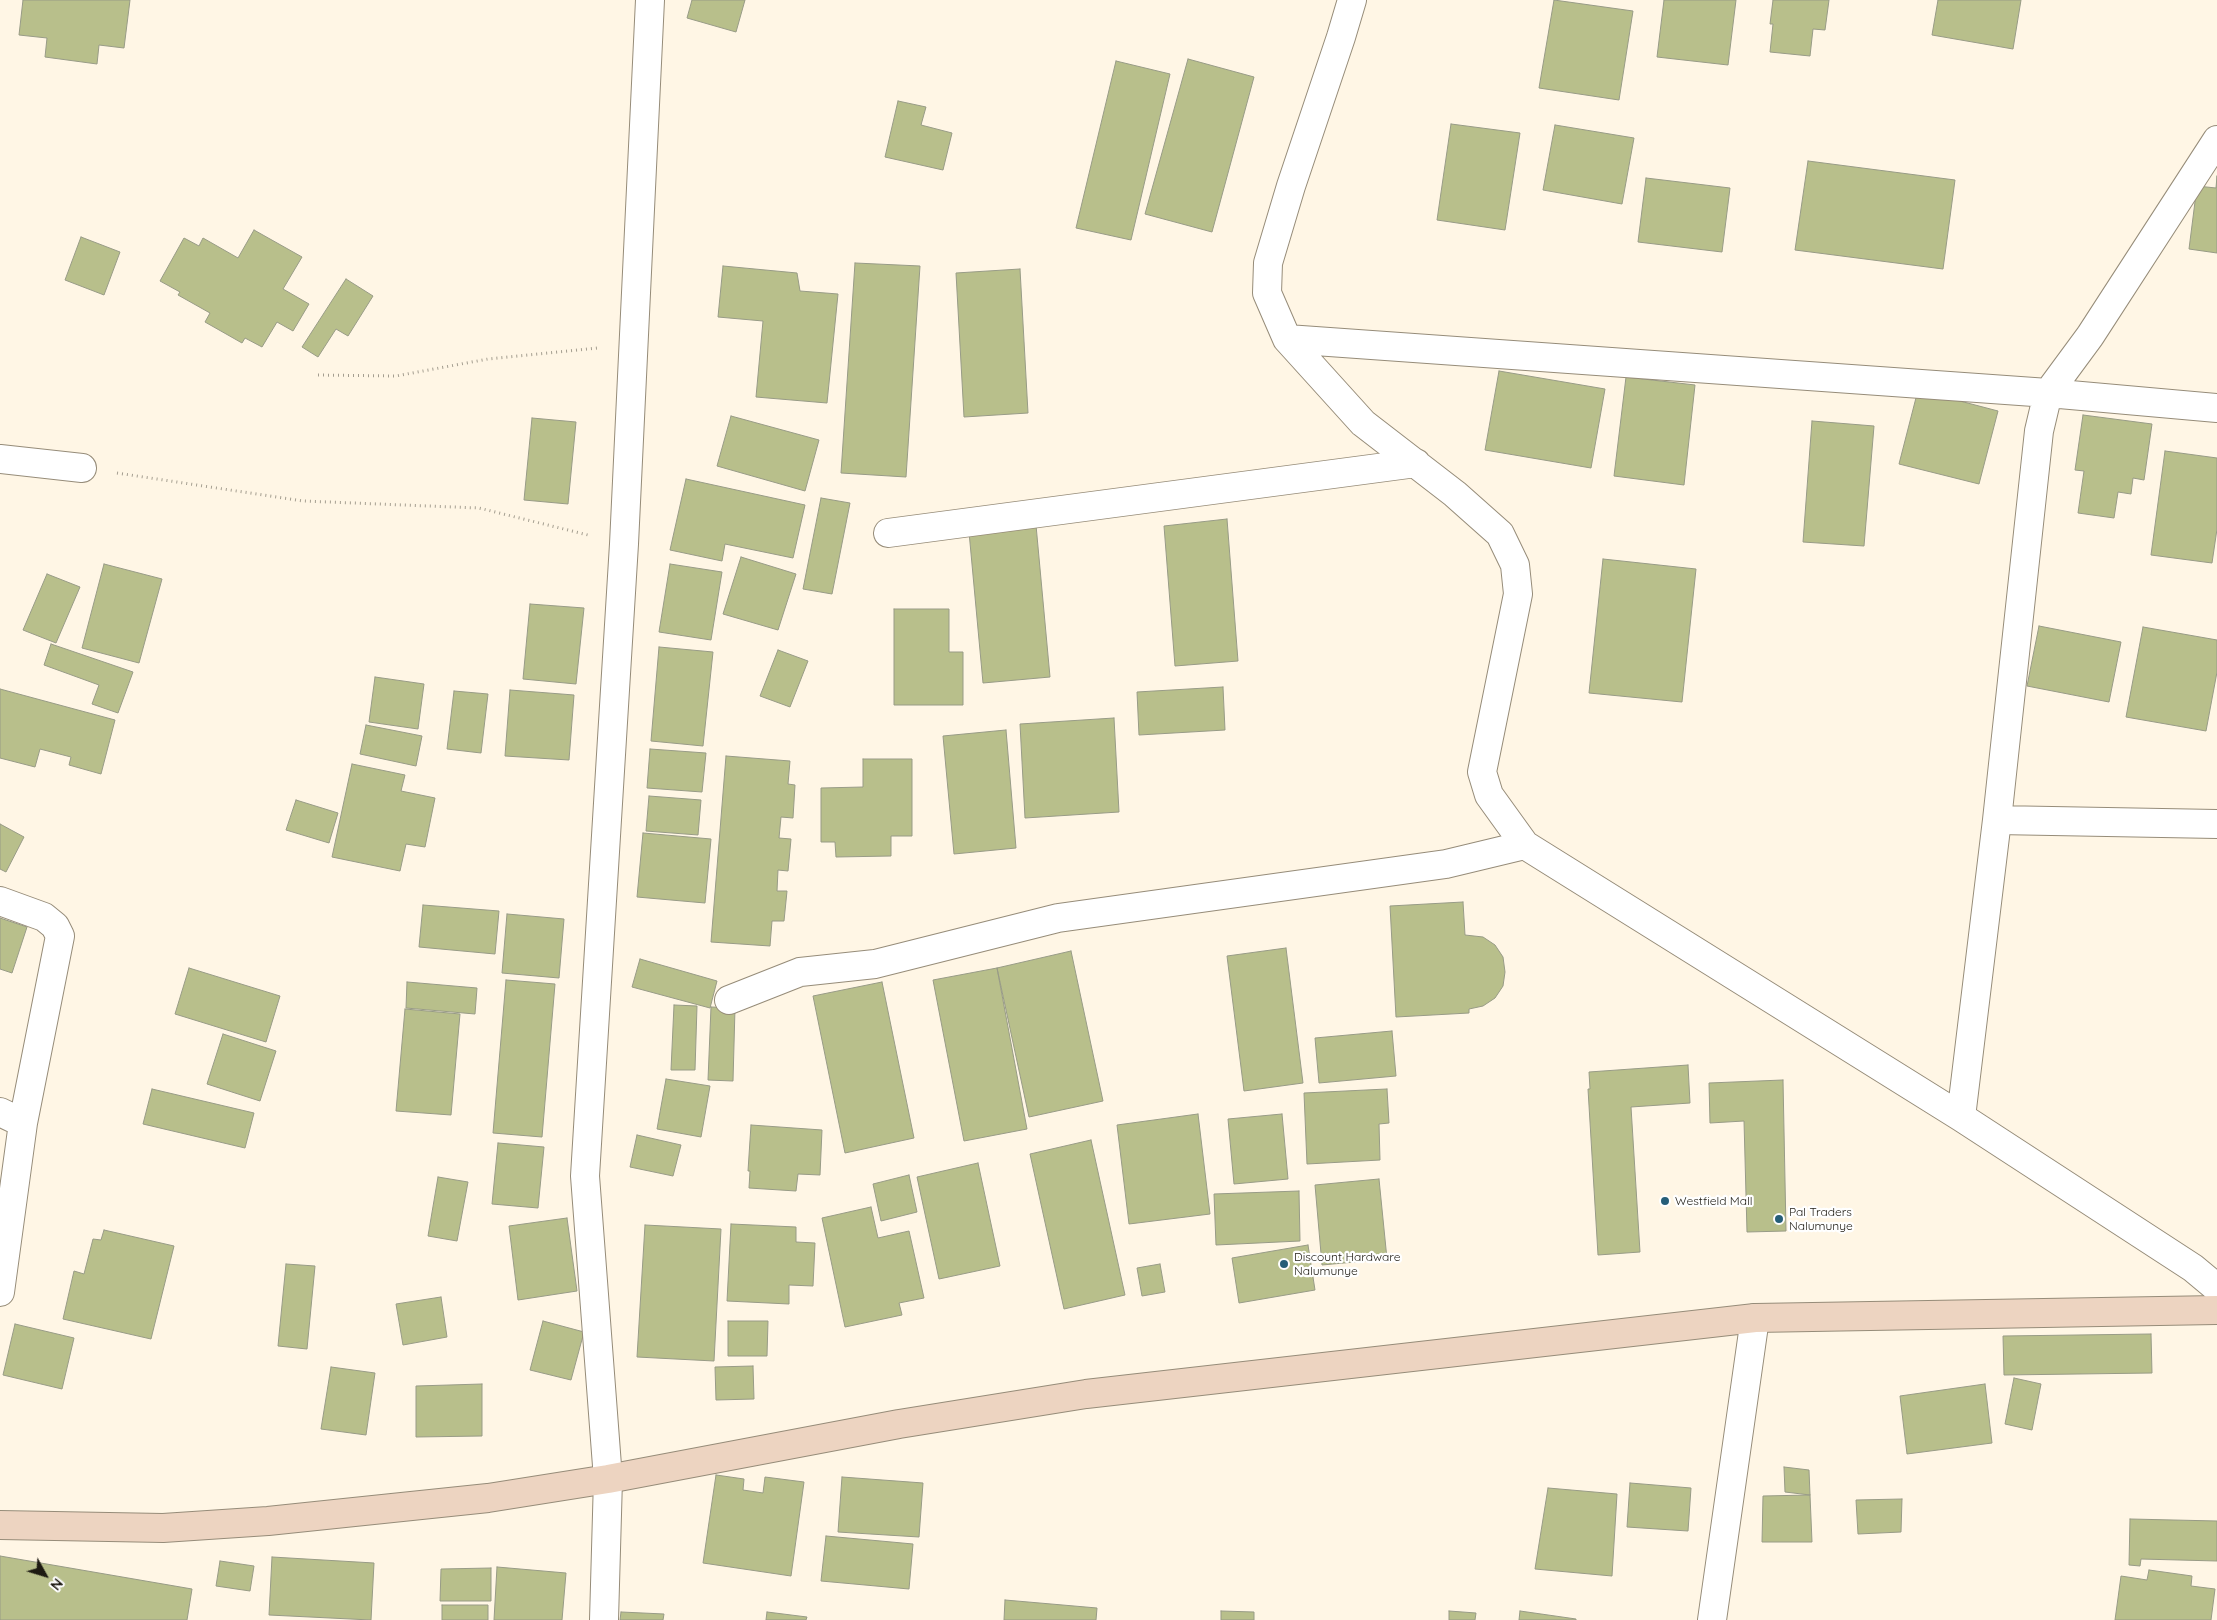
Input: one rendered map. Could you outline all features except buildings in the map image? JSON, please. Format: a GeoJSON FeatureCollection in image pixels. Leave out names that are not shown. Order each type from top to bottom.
{"type":"FeatureCollection","features":[{"type":"Feature","properties":{"kind":"street"},"geometry":{"type":"LineString","coordinates":[[604,1620],[608,1478],[585,1176],[624,544],[650,0]]}},
{"type":"Feature","properties":{"kind":"street"},"geometry":{"type":"LineString","coordinates":[[1352,0],[1342,37],[1290,186],[1268,263],[1267,293],[1287,340],[1363,423],[1455,494],[1500,534],[1515,564],[1518,594],[1482,772],[1489,795],[1524,845],[1962,1117],[2193,1268],[2217,1288]]}},
{"type":"Feature","properties":{"kind":"street"},"geometry":{"type":"LineString","coordinates":[[1962,1117],[1997,820],[2039,431],[2048,393],[2090,336],[2217,140]]}},
{"type":"Feature","properties":{"kind":"street"},"geometry":{"type":"LineString","coordinates":[[1287,340],[2048,393],[2217,408]]}},
{"type":"Feature","properties":{"kind":"street"},"geometry":{"type":"LineString","coordinates":[[0,459],[82,468]]}},
{"type":"Feature","properties":{"kind":"street"},"geometry":{"type":"LineString","coordinates":[[888,533],[1416,464]]}},
{"type":"Feature","properties":{"kind":"street"},"geometry":{"type":"LineString","coordinates":[[1997,820],[2217,824]]}},
{"type":"Feature","properties":{"kind":"street"},"geometry":{"type":"LineString","coordinates":[[729,1000],[800,972],[875,964],[1058,918],[1446,864],[1524,845]]}},
{"type":"Feature","properties":{"kind":"street"},"geometry":{"type":"LineString","coordinates":[[0,902],[44,917],[56,926],[60,936],[12,1117],[0,1292]]}},
{"type":"Feature","properties":{"kind":"street"},"geometry":{"type":"LineString","coordinates":[[0,1525],[164,1528],[268,1521],[488,1498],[608,1478],[899,1424],[1086,1394],[1755,1318],[2217,1310]]}},
{"type":"Feature","properties":{"kind":"street"},"geometry":{"type":"LineString","coordinates":[[1712,1620],[1755,1318]]}},
{"type":"Feature","properties":{"kind":"path"},"geometry":{"type":"LineString","coordinates":[[318,374],[396,376],[488,359],[633,345]]}},
{"type":"Feature","properties":{"kind":"path"},"geometry":{"type":"LineString","coordinates":[[82,468],[303,501],[479,508],[624,544]]}},
{"type":"Feature","properties":{"kind":"place","name":"Westfield Mall"},"geometry":{"type":"Point","coordinates":[1665,1201]}},
{"type":"Feature","properties":{"kind":"place","name":"Pal Traders Nalumunye"},"geometry":{"type":"Point","coordinates":[1779,1219]}},
{"type":"Feature","properties":{"kind":"place","name":"Discount Hardware Nalumunye"},"geometry":{"type":"Point","coordinates":[1284,1264]}}]}
